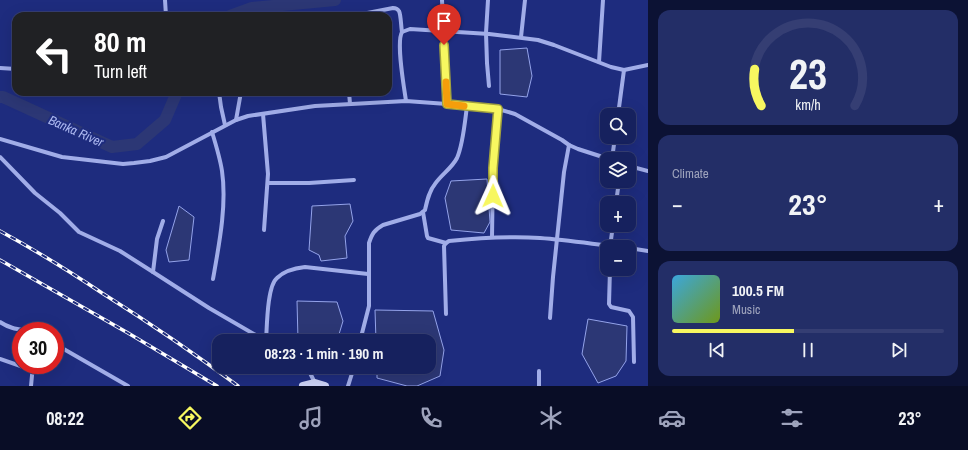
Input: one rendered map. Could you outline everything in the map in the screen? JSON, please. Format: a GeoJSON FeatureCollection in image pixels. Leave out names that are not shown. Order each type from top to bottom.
{"type":"FeatureCollection","features":[{"type":"Feature","properties":{"kind":"street"},"geometry":{"type":"LineString","coordinates":[[165,0],[166,12]]}},
{"type":"Feature","properties":{"kind":"street"},"geometry":{"type":"LineString","coordinates":[[442,0],[447,104]]}},
{"type":"Feature","properties":{"kind":"street"},"geometry":{"type":"LineString","coordinates":[[488,0],[486,63],[489,86]]}},
{"type":"Feature","properties":{"kind":"street"},"geometry":{"type":"LineString","coordinates":[[521,37],[525,0]]}},
{"type":"Feature","properties":{"kind":"street"},"geometry":{"type":"LineString","coordinates":[[599,62],[603,0]]}},
{"type":"Feature","properties":{"kind":"street"},"geometry":{"type":"LineString","coordinates":[[372,12],[396,8],[400,14],[402,32],[400,34],[400,56],[406,101]]}},
{"type":"Feature","properties":{"kind":"street"},"geometry":{"type":"LineString","coordinates":[[402,32],[410,29],[444,30],[521,37],[554,45],[611,67],[624,70],[648,65]]}},
{"type":"Feature","properties":{"kind":"street"},"geometry":{"type":"LineString","coordinates":[[0,68],[12,69]]}},
{"type":"Feature","properties":{"kind":"street"},"geometry":{"type":"LineString","coordinates":[[619,108],[624,70]]}},
{"type":"Feature","properties":{"kind":"street"},"geometry":{"type":"LineString","coordinates":[[220,96],[225,125]]}},
{"type":"Feature","properties":{"kind":"street"},"geometry":{"type":"LineString","coordinates":[[236,120],[240,96]]}},
{"type":"Feature","properties":{"kind":"street"},"geometry":{"type":"LineString","coordinates":[[349,96],[350,104]]}},
{"type":"Feature","properties":{"kind":"street"},"geometry":{"type":"LineString","coordinates":[[0,139],[62,157],[123,164],[150,162],[166,157],[225,125],[248,116],[315,106],[406,101],[498,109],[515,114],[569,145],[600,156]]}},
{"type":"Feature","properties":{"kind":"street"},"geometry":{"type":"LineString","coordinates":[[362,334],[369,306],[369,243],[373,233],[382,225],[420,214],[425,210],[430,192],[435,183],[454,162],[457,156],[467,106]]}},
{"type":"Feature","properties":{"kind":"street"},"geometry":{"type":"LineString","coordinates":[[492,237],[493,168],[498,109]]}},
{"type":"Feature","properties":{"kind":"street"},"geometry":{"type":"LineString","coordinates":[[263,114],[268,174],[264,230]]}},
{"type":"Feature","properties":{"kind":"street"},"geometry":{"type":"LineString","coordinates":[[212,132],[220,156],[223,189],[220,241],[213,279]]}},
{"type":"Feature","properties":{"kind":"street"},"geometry":{"type":"LineString","coordinates":[[550,318],[564,172],[569,145]]}},
{"type":"Feature","properties":{"kind":"street"},"geometry":{"type":"LineString","coordinates":[[0,158],[35,193],[60,213],[79,232],[120,251],[209,308],[254,334]]}},
{"type":"Feature","properties":{"kind":"street"},"geometry":{"type":"LineString","coordinates":[[636,168],[648,171]]}},
{"type":"Feature","properties":{"kind":"street"},"geometry":{"type":"LineString","coordinates":[[268,183],[309,183],[354,180]]}},
{"type":"Feature","properties":{"kind":"street"},"geometry":{"type":"LineString","coordinates":[[423,212],[428,238],[446,243],[448,241],[492,237],[557,239],[600,244]]}},
{"type":"Feature","properties":{"kind":"street"},"geometry":{"type":"LineString","coordinates":[[153,272],[157,239],[163,221]]}},
{"type":"Feature","properties":{"kind":"street"},"geometry":{"type":"LineString","coordinates":[[446,243],[444,246],[446,314]]}},
{"type":"Feature","properties":{"kind":"street"},"geometry":{"type":"LineString","coordinates":[[636,249],[648,251]]}},
{"type":"Feature","properties":{"kind":"street"},"geometry":{"type":"LineString","coordinates":[[267,334],[270,293],[273,283],[277,278],[288,271],[306,267],[368,274]]}},
{"type":"Feature","properties":{"kind":"street"},"geometry":{"type":"LineString","coordinates":[[610,276],[609,304],[611,307],[632,313],[633,316],[634,362]]}},
{"type":"Feature","properties":{"kind":"street"},"geometry":{"type":"LineString","coordinates":[[0,322],[12,328]]}},
{"type":"Feature","properties":{"kind":"street"},"geometry":{"type":"LineString","coordinates":[[64,349],[128,386]]}},
{"type":"Feature","properties":{"kind":"street"},"geometry":{"type":"LineString","coordinates":[[0,359],[12,362]]}},
{"type":"Feature","properties":{"kind":"street"},"geometry":{"type":"LineString","coordinates":[[539,371],[539,386]]}},
{"type":"Feature","properties":{"kind":"street"},"geometry":{"type":"LineString","coordinates":[[31,386],[32,374]]}},
{"type":"Feature","properties":{"kind":"street"},"geometry":{"type":"LineString","coordinates":[[310,374],[315,383]]}},
{"type":"Feature","properties":{"kind":"street"},"geometry":{"type":"LineString","coordinates":[[348,386],[352,374]]}},
{"type":"Feature","properties":{"kind":"street"},"geometry":{"type":"LineString","coordinates":[[303,386],[315,383],[325,386]]}},
{"type":"Feature","properties":{"kind":"water"},"geometry":{"type":"Polygon","coordinates":[[[527,48],[532,76],[527,97],[500,94],[500,50],[527,48]]]}},
{"type":"Feature","properties":{"kind":"water"},"geometry":{"type":"Polygon","coordinates":[[[487,179],[490,222],[484,233],[451,230],[445,198],[451,181],[487,179]]]}},
{"type":"Feature","properties":{"kind":"water"},"geometry":{"type":"Polygon","coordinates":[[[350,204],[353,221],[345,236],[347,258],[321,261],[319,255],[309,250],[312,206],[350,204]]]}},
{"type":"Feature","properties":{"kind":"water"},"geometry":{"type":"Polygon","coordinates":[[[179,206],[194,217],[189,260],[169,262],[166,250],[179,206]]]}},
{"type":"Feature","properties":{"kind":"water"},"geometry":{"type":"Polygon","coordinates":[[[297,301],[337,302],[343,321],[339,334],[298,334],[297,301]]]}},
{"type":"Feature","properties":{"kind":"water"},"geometry":{"type":"Polygon","coordinates":[[[375,310],[433,311],[444,350],[440,376],[417,386],[407,386],[377,378],[377,374],[436,374],[436,334],[376,334],[375,310]]]}},
{"type":"Feature","properties":{"kind":"water"},"geometry":{"type":"Polygon","coordinates":[[[588,319],[627,326],[626,361],[616,376],[598,383],[582,354],[588,319]]]}},
{"type":"Feature","properties":{"kind":"waterway","name":"Banka River"},"geometry":{"type":"LineString","coordinates":[[241,12],[252,8],[335,0]]}},
{"type":"Feature","properties":{"kind":"waterway","name":"Banka River"},"geometry":{"type":"LineString","coordinates":[[0,97],[3,97],[112,147],[137,144],[165,120],[175,96]]}},
{"type":"Feature","properties":{"kind":"railway"},"geometry":{"type":"LineString","coordinates":[[0,231],[52,261],[136,315],[238,386]]}},
{"type":"Feature","properties":{"kind":"railway"},"geometry":{"type":"LineString","coordinates":[[0,260],[217,386]]}},
{"type":"Feature","properties":{"kind":"slow traffic"},"geometry":{"type":"LineString","coordinates":[[446,82],[447,104],[464,106]]}},
{"type":"Feature","properties":{"kind":"route"},"geometry":{"type":"LineString","coordinates":[[444,45],[447,104],[498,109],[493,168],[493,196]]}}]}
